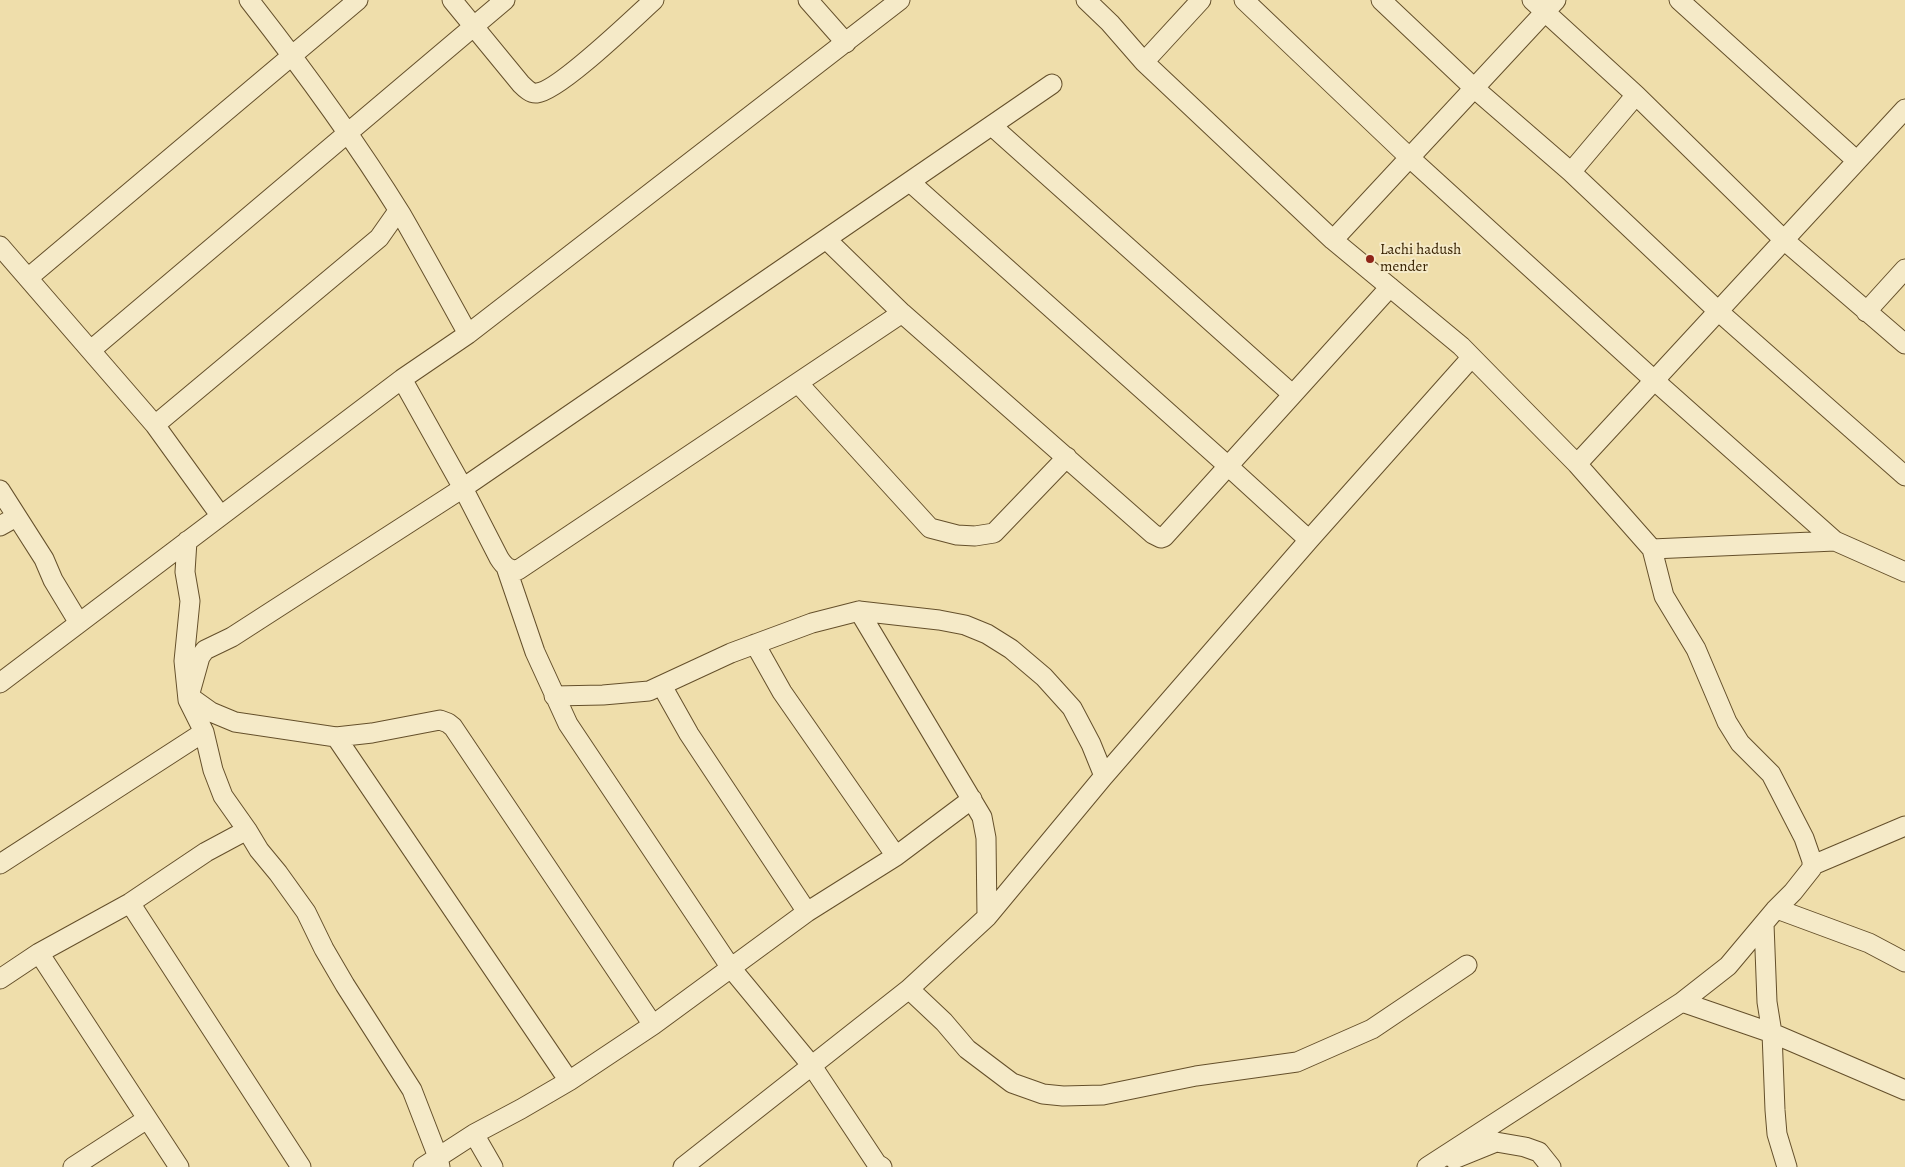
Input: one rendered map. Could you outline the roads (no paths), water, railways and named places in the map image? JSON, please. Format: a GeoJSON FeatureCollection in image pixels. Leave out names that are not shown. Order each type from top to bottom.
{"type":"FeatureCollection","features":[{"type":"Feature","properties":{"kind":"street"},"geometry":{"type":"LineString","coordinates":[[249,0],[293,55],[398,210],[468,334]]}},
{"type":"Feature","properties":{"kind":"street"},"geometry":{"type":"LineString","coordinates":[[28,278],[358,0]]}},
{"type":"Feature","properties":{"kind":"street"},"geometry":{"type":"LineString","coordinates":[[452,0],[521,84],[530,91],[537,93],[560,83],[654,0]]}},
{"type":"Feature","properties":{"kind":"street"},"geometry":{"type":"LineString","coordinates":[[91,350],[505,0]]}},
{"type":"Feature","properties":{"kind":"street"},"geometry":{"type":"LineString","coordinates":[[808,0],[846,43]]}},
{"type":"Feature","properties":{"kind":"street"},"geometry":{"type":"LineString","coordinates":[[0,683],[402,378],[468,334],[900,0]]}},
{"type":"Feature","properties":{"kind":"street"},"geometry":{"type":"LineString","coordinates":[[1086,0],[1110,23],[1144,62],[1333,240],[1461,346],[1577,464],[1652,550],[1664,596],[1696,648],[1727,722],[1740,743],[1771,774],[1804,838],[1812,865]]}},
{"type":"Feature","properties":{"kind":"street"},"geometry":{"type":"LineString","coordinates":[[1144,62],[1201,0]]}},
{"type":"Feature","properties":{"kind":"street"},"geometry":{"type":"LineString","coordinates":[[1244,0],[1410,158],[1836,541],[1905,572]]}},
{"type":"Feature","properties":{"kind":"street"},"geometry":{"type":"LineString","coordinates":[[1381,0],[1474,88],[1571,172],[1718,311],[1905,476]]}},
{"type":"Feature","properties":{"kind":"street"},"geometry":{"type":"LineString","coordinates":[[1679,0],[1857,161]]}},
{"type":"Feature","properties":{"kind":"street"},"geometry":{"type":"LineString","coordinates":[[1333,240],[1474,88],[1544,4],[1784,240],[1905,344]]}},
{"type":"Feature","properties":{"kind":"street"},"geometry":{"type":"LineString","coordinates":[[189,698],[205,650],[232,636],[463,488],[1052,84]]}},
{"type":"Feature","properties":{"kind":"street"},"geometry":{"type":"LineString","coordinates":[[1571,172],[1636,95]]}},
{"type":"Feature","properties":{"kind":"street"},"geometry":{"type":"LineString","coordinates":[[1577,464],[1905,109]]}},
{"type":"Feature","properties":{"kind":"street"},"geometry":{"type":"LineString","coordinates":[[992,126],[1292,394]]}},
{"type":"Feature","properties":{"kind":"street"},"geometry":{"type":"LineString","coordinates":[[910,182],[1309,540]]}},
{"type":"Feature","properties":{"kind":"street"},"geometry":{"type":"LineString","coordinates":[[155,425],[379,238],[398,210]]}},
{"type":"Feature","properties":{"kind":"street"},"geometry":{"type":"LineString","coordinates":[[826,239],[902,313],[1152,534],[1161,538],[1164,537],[1390,287]]}},
{"type":"Feature","properties":{"kind":"street"},"geometry":{"type":"LineString","coordinates":[[0,246],[155,425],[220,515]]}},
{"type":"Feature","properties":{"kind":"street"},"geometry":{"type":"LineString","coordinates":[[1866,312],[1905,269]]}},
{"type":"Feature","properties":{"kind":"street"},"geometry":{"type":"LineString","coordinates":[[402,378],[463,488],[498,558],[506,567],[511,570],[518,570],[902,313]]}},
{"type":"Feature","properties":{"kind":"street"},"geometry":{"type":"LineString","coordinates":[[683,1167],[909,989],[987,916],[1104,776],[1309,540],[1471,358]]}},
{"type":"Feature","properties":{"kind":"street"},"geometry":{"type":"LineString","coordinates":[[798,383],[930,528],[957,535],[975,536],[994,533],[1067,457]]}},
{"type":"Feature","properties":{"kind":"street"},"geometry":{"type":"LineString","coordinates":[[0,490],[8,521],[44,559],[53,580],[79,623]]}},
{"type":"Feature","properties":{"kind":"street"},"geometry":{"type":"LineString","coordinates":[[188,541],[185,572],[190,601],[199,624],[202,655]]}},
{"type":"Feature","properties":{"kind":"street"},"geometry":{"type":"LineString","coordinates":[[1652,550],[1836,541]]}},
{"type":"Feature","properties":{"kind":"street"},"geometry":{"type":"LineString","coordinates":[[506,567],[535,652],[568,724],[731,968],[812,1066],[875,1166]]}},
{"type":"Feature","properties":{"kind":"street"},"geometry":{"type":"LineString","coordinates":[[190,601],[184,661],[189,698],[204,732],[213,770],[223,796],[259,850],[306,912],[324,950],[412,1090],[434,1164],[474,1134],[568,1081],[653,1025],[807,912],[896,856],[972,799]]}},
{"type":"Feature","properties":{"kind":"street"},"geometry":{"type":"LineString","coordinates":[[554,696],[649,691],[755,644],[812,622],[859,611],[939,620],[965,625],[987,634],[1011,649],[1044,677],[1072,708],[1091,744],[1104,776]]}},
{"type":"Feature","properties":{"kind":"street"},"geometry":{"type":"LineString","coordinates":[[859,611],[982,817],[986,838],[987,916]]}},
{"type":"Feature","properties":{"kind":"street"},"geometry":{"type":"LineString","coordinates":[[755,644],[782,692],[896,856]]}},
{"type":"Feature","properties":{"kind":"street"},"geometry":{"type":"LineString","coordinates":[[662,686],[689,734],[807,912]]}},
{"type":"Feature","properties":{"kind":"street"},"geometry":{"type":"LineString","coordinates":[[189,698],[211,712],[235,722],[336,737],[372,733],[440,720],[454,727],[653,1025]]}},
{"type":"Feature","properties":{"kind":"street"},"geometry":{"type":"LineString","coordinates":[[0,864],[204,732]]}},
{"type":"Feature","properties":{"kind":"street"},"geometry":{"type":"LineString","coordinates":[[336,737],[568,1081]]}},
{"type":"Feature","properties":{"kind":"street"},"geometry":{"type":"LineString","coordinates":[[0,979],[39,953],[130,903],[206,852],[247,830]]}},
{"type":"Feature","properties":{"kind":"street"},"geometry":{"type":"LineString","coordinates":[[1427,1167],[1682,1002],[1728,966],[1793,892],[1812,865],[1902,830]]}},
{"type":"Feature","properties":{"kind":"street"},"geometry":{"type":"LineString","coordinates":[[130,903],[301,1167]]}},
{"type":"Feature","properties":{"kind":"street"},"geometry":{"type":"LineString","coordinates":[[1777,909],[1869,943],[1905,962]]}},
{"type":"Feature","properties":{"kind":"street"},"geometry":{"type":"LineString","coordinates":[[1764,924],[1767,1002],[1772,1033],[1777,1134],[1787,1167]]}},
{"type":"Feature","properties":{"kind":"street"},"geometry":{"type":"LineString","coordinates":[[39,953],[179,1167]]}},
{"type":"Feature","properties":{"kind":"street"},"geometry":{"type":"LineString","coordinates":[[909,989],[944,1022],[967,1049],[1012,1083],[1050,1095],[1103,1095],[1196,1076],[1297,1062],[1372,1029],[1467,965]]}},
{"type":"Feature","properties":{"kind":"street"},"geometry":{"type":"LineString","coordinates":[[1682,1002],[1772,1033],[1905,1090]]}},
{"type":"Feature","properties":{"kind":"street"},"geometry":{"type":"LineString","coordinates":[[73,1167],[147,1119]]}},
{"type":"Feature","properties":{"kind":"street"},"geometry":{"type":"LineString","coordinates":[[474,1134],[493,1167]]}},
{"type":"Feature","properties":{"kind":"street"},"geometry":{"type":"LineString","coordinates":[[1434,1167],[1496,1142],[1525,1147],[1539,1152],[1552,1167]]}},
{"type":"Feature","properties":{"kind":"place","name":"Lachi hadush mender"},"geometry":{"type":"Point","coordinates":[1370,259]}}]}
